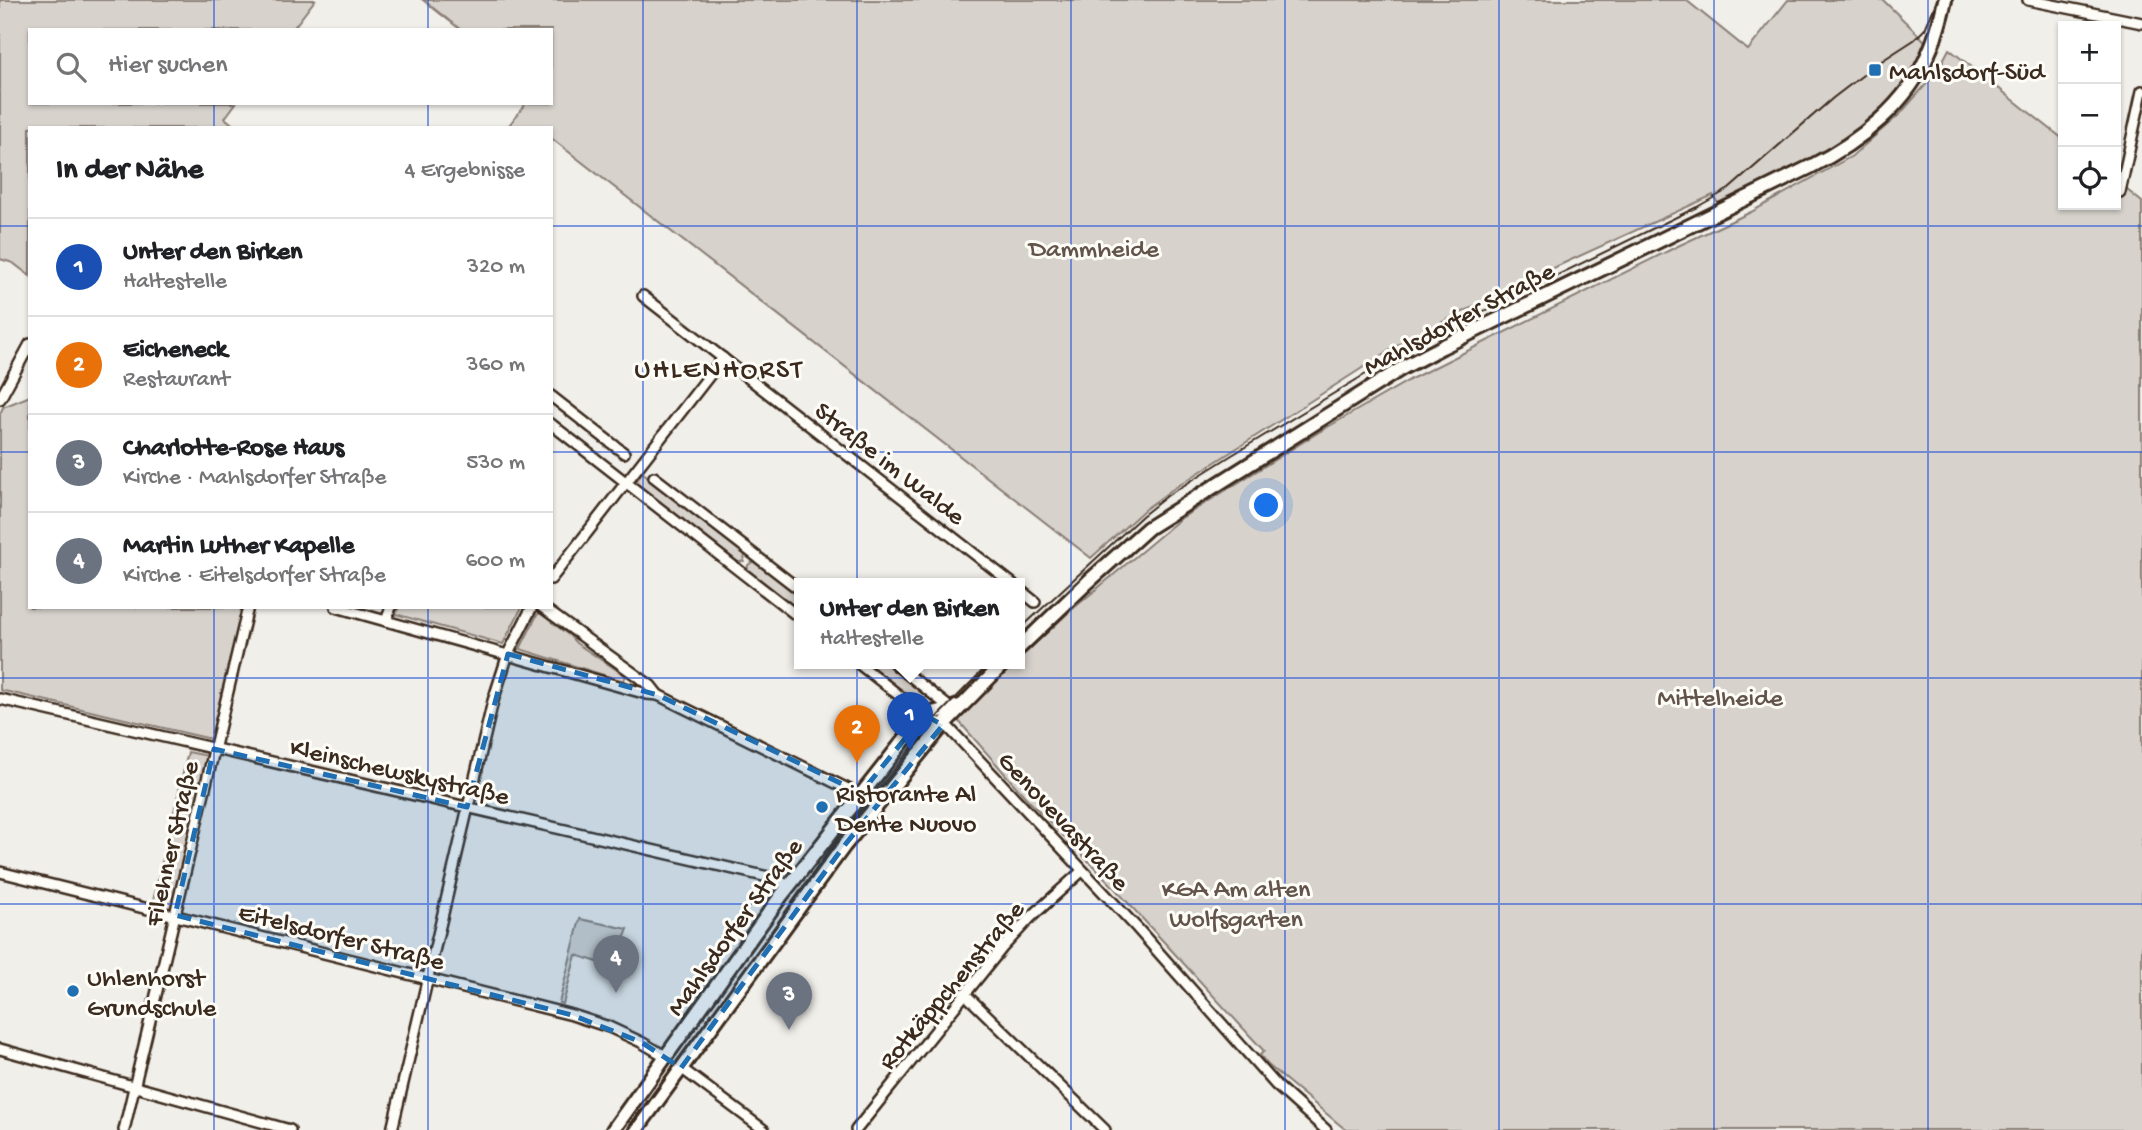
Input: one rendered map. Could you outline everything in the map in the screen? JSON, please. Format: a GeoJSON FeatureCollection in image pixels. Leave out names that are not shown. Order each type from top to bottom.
{"type":"FeatureCollection","features":[{"type":"Feature","properties":{"kind":"main road","name":"Mahlsdorfer Straße"},"geometry":{"type":"LineString","coordinates":[[1025,642],[1097,572],[1148,528],[1404,368],[1841,150],[1892,108],[1909,88],[1929,54],[1945,0]]}},
{"type":"Feature","properties":{"kind":"main road","name":"Mahlsdorfer Straße"},"geometry":{"type":"LineString","coordinates":[[636,1130],[844,846],[955,708],[998,669]]}},
{"type":"Feature","properties":{"kind":"main road","name":"Mahlsdorfer Straße"},"geometry":{"type":"LineString","coordinates":[[613,1130],[788,886],[924,715],[955,708]]}},
{"type":"Feature","properties":{"kind":"main road"},"geometry":{"type":"LineString","coordinates":[[667,1057],[681,1068]]}},
{"type":"Feature","properties":{"kind":"street"},"geometry":{"type":"LineString","coordinates":[[2028,0],[2142,23]]}},
{"type":"Feature","properties":{"kind":"street"},"geometry":{"type":"LineString","coordinates":[[2121,188],[2139,123],[2142,91]]}},
{"type":"Feature","properties":{"kind":"street","name":"Straße im Walde"},"geometry":{"type":"LineString","coordinates":[[643,296],[1005,578]]}},
{"type":"Feature","properties":{"kind":"street"},"geometry":{"type":"LineString","coordinates":[[0,399],[28,348]]}},
{"type":"Feature","properties":{"kind":"street"},"geometry":{"type":"LineString","coordinates":[[553,576],[723,358]]}},
{"type":"Feature","properties":{"kind":"street"},"geometry":{"type":"LineString","coordinates":[[553,398],[624,453]]}},
{"type":"Feature","properties":{"kind":"street"},"geometry":{"type":"LineString","coordinates":[[553,426],[794,613]]}},
{"type":"Feature","properties":{"kind":"street"},"geometry":{"type":"LineString","coordinates":[[654,477],[794,585]]}},
{"type":"Feature","properties":{"kind":"street"},"geometry":{"type":"LineString","coordinates":[[1025,594],[1035,603]]}},
{"type":"Feature","properties":{"kind":"street","name":"Filehner Straße"},"geometry":{"type":"LineString","coordinates":[[124,1130],[248,609]]}},
{"type":"Feature","properties":{"kind":"street"},"geometry":{"type":"LineString","coordinates":[[343,609],[658,695],[860,795]]}},
{"type":"Feature","properties":{"kind":"street"},"geometry":{"type":"LineString","coordinates":[[386,621],[390,609]]}},
{"type":"Feature","properties":{"kind":"street"},"geometry":{"type":"LineString","coordinates":[[392,1130],[493,701],[508,654],[531,609]]}},
{"type":"Feature","properties":{"kind":"street"},"geometry":{"type":"LineString","coordinates":[[545,609],[651,686],[658,695]]}},
{"type":"Feature","properties":{"kind":"street","name":"Genovevastraße"},"geometry":{"type":"LineString","coordinates":[[865,669],[924,715],[949,728],[1138,928],[1276,1085],[1326,1130]]}},
{"type":"Feature","properties":{"kind":"street"},"geometry":{"type":"LineString","coordinates":[[902,669],[955,708]]}},
{"type":"Feature","properties":{"kind":"street","name":"Kleinschewskystraße"},"geometry":{"type":"LineString","coordinates":[[0,699],[778,879],[788,886]]}},
{"type":"Feature","properties":{"kind":"street","name":"Rotkäppchenstraße"},"geometry":{"type":"LineString","coordinates":[[856,1130],[964,993],[1030,918],[1082,871]]}},
{"type":"Feature","properties":{"kind":"street","name":"Eitelsdorfer Straße"},"geometry":{"type":"LineString","coordinates":[[0,872],[584,1019],[641,1042],[667,1057]]}},
{"type":"Feature","properties":{"kind":"street"},"geometry":{"type":"LineString","coordinates":[[964,993],[1105,1130]]}},
{"type":"Feature","properties":{"kind":"street"},"geometry":{"type":"LineString","coordinates":[[0,1049],[290,1130]]}},
{"type":"Feature","properties":{"kind":"street"},"geometry":{"type":"LineString","coordinates":[[681,1068],[764,1130]]}},
{"type":"Feature","properties":{"kind":"highlighted area"},"geometry":{"type":"Polygon","coordinates":[[[508,654],[658,695],[861,793],[924,715],[943,725],[844,846],[681,1068],[641,1042],[572,1015],[175,915],[214,749],[467,807],[508,654]]]}},
{"type":"Feature","properties":{"kind":"green space"},"geometry":{"type":"Polygon","coordinates":[[[0,0],[315,0],[294,28],[28,28],[28,105],[235,105],[225,118],[235,126],[28,126],[28,274],[13,263],[0,259],[0,0]]]}},
{"type":"Feature","properties":{"kind":"green space","name":"Dammheide"},"geometry":{"type":"Polygon","coordinates":[[[423,0],[1686,0],[1748,50],[1788,0],[1883,0],[1925,41],[1911,73],[1891,101],[1868,124],[1841,144],[1781,177],[1719,205],[1713,195],[1538,275],[1406,340],[1170,491],[1144,510],[1091,558],[553,140],[553,126],[509,126],[524,105],[553,105],[553,28],[458,28],[423,0]]]}},
{"type":"Feature","properties":{"kind":"green space","name":"Mittelheide"},"geometry":{"type":"Polygon","coordinates":[[[1949,49],[2058,135],[2058,210],[2121,210],[2121,185],[2142,202],[2142,1130],[1346,1130],[1268,1065],[1260,1055],[1264,1051],[1107,880],[1027,799],[956,718],[1008,669],[1025,669],[1025,653],[1068,613],[1180,519],[1319,432],[1413,378],[1751,212],[1852,156],[1900,114],[1937,72],[1949,49]]]}},
{"type":"Feature","properties":{"kind":"green space"},"geometry":{"type":"Polygon","coordinates":[[[28,397],[28,609],[243,609],[211,739],[0,690],[0,414],[3,407],[28,397]]]}},
{"type":"Feature","properties":{"kind":"green space"},"geometry":{"type":"Polygon","coordinates":[[[642,472],[745,554],[744,561],[736,563],[635,484],[642,472]]]}},
{"type":"Feature","properties":{"kind":"green space"},"geometry":{"type":"Polygon","coordinates":[[[754,561],[794,592],[794,608],[747,572],[748,565],[754,561]]]}},
{"type":"Feature","properties":{"kind":"green space"},"geometry":{"type":"Polygon","coordinates":[[[398,609],[521,609],[503,644],[395,614],[398,609]]]}},
{"type":"Feature","properties":{"kind":"green space"},"geometry":{"type":"Polygon","coordinates":[[[540,613],[576,643],[626,676],[623,681],[520,649],[540,613]]]}},
{"type":"Feature","properties":{"kind":"green space"},"geometry":{"type":"Polygon","coordinates":[[[871,669],[892,669],[927,696],[919,706],[871,669]]]}},
{"type":"Feature","properties":{"kind":"green space"},"geometry":{"type":"Polygon","coordinates":[[[188,752],[208,756],[173,906],[166,909],[154,905],[153,901],[188,752]]]}},
{"type":"Feature","properties":{"kind":"green space"},"geometry":{"type":"Polygon","coordinates":[[[580,919],[628,929],[613,967],[576,955],[563,1004],[559,1003],[580,919]]]}},
{"type":"Feature","properties":{"kind":"tram line"},"geometry":{"type":"LineString","coordinates":[[1025,624],[1142,516],[1167,496],[1232,455],[1412,346],[1729,189],[1833,98],[1914,40],[1925,29],[1937,0]]}},
{"type":"Feature","properties":{"kind":"tram line"},"geometry":{"type":"LineString","coordinates":[[629,1130],[833,845],[934,720],[984,669]]}},
{"type":"Feature","properties":{"kind":"place","name":"Mahlsdorf-Süd"},"geometry":{"type":"Point","coordinates":[1875,70]}},
{"type":"Feature","properties":{"kind":"place","name":"Unter den Birken"},"geometry":{"type":"Point","coordinates":[910,750]}},
{"type":"Feature","properties":{"kind":"place","name":"Eicheneck"},"geometry":{"type":"Point","coordinates":[857,763]}},
{"type":"Feature","properties":{"kind":"place","name":"Ristorante Al Dente Nuovo"},"geometry":{"type":"Point","coordinates":[822,807]}},
{"type":"Feature","properties":{"kind":"place","name":"Uhlenhorst Grundschule"},"geometry":{"type":"Point","coordinates":[73,991]}},
{"type":"Feature","properties":{"kind":"place","name":"Martin Luther Kapelle"},"geometry":{"type":"Point","coordinates":[616,993]}},
{"type":"Feature","properties":{"kind":"place","name":"Charlotte-Rose Haus"},"geometry":{"type":"Point","coordinates":[789,1030]}},
{"type":"Feature","properties":{"kind":"district","name":"UHLENHORST"},"geometry":{"type":"Point","coordinates":[719,367]}},
{"type":"Feature","properties":{"kind":"park label","name":"KGA Am alten Wolfsgarten"},"geometry":{"type":"Point","coordinates":[1236,902]}}]}
